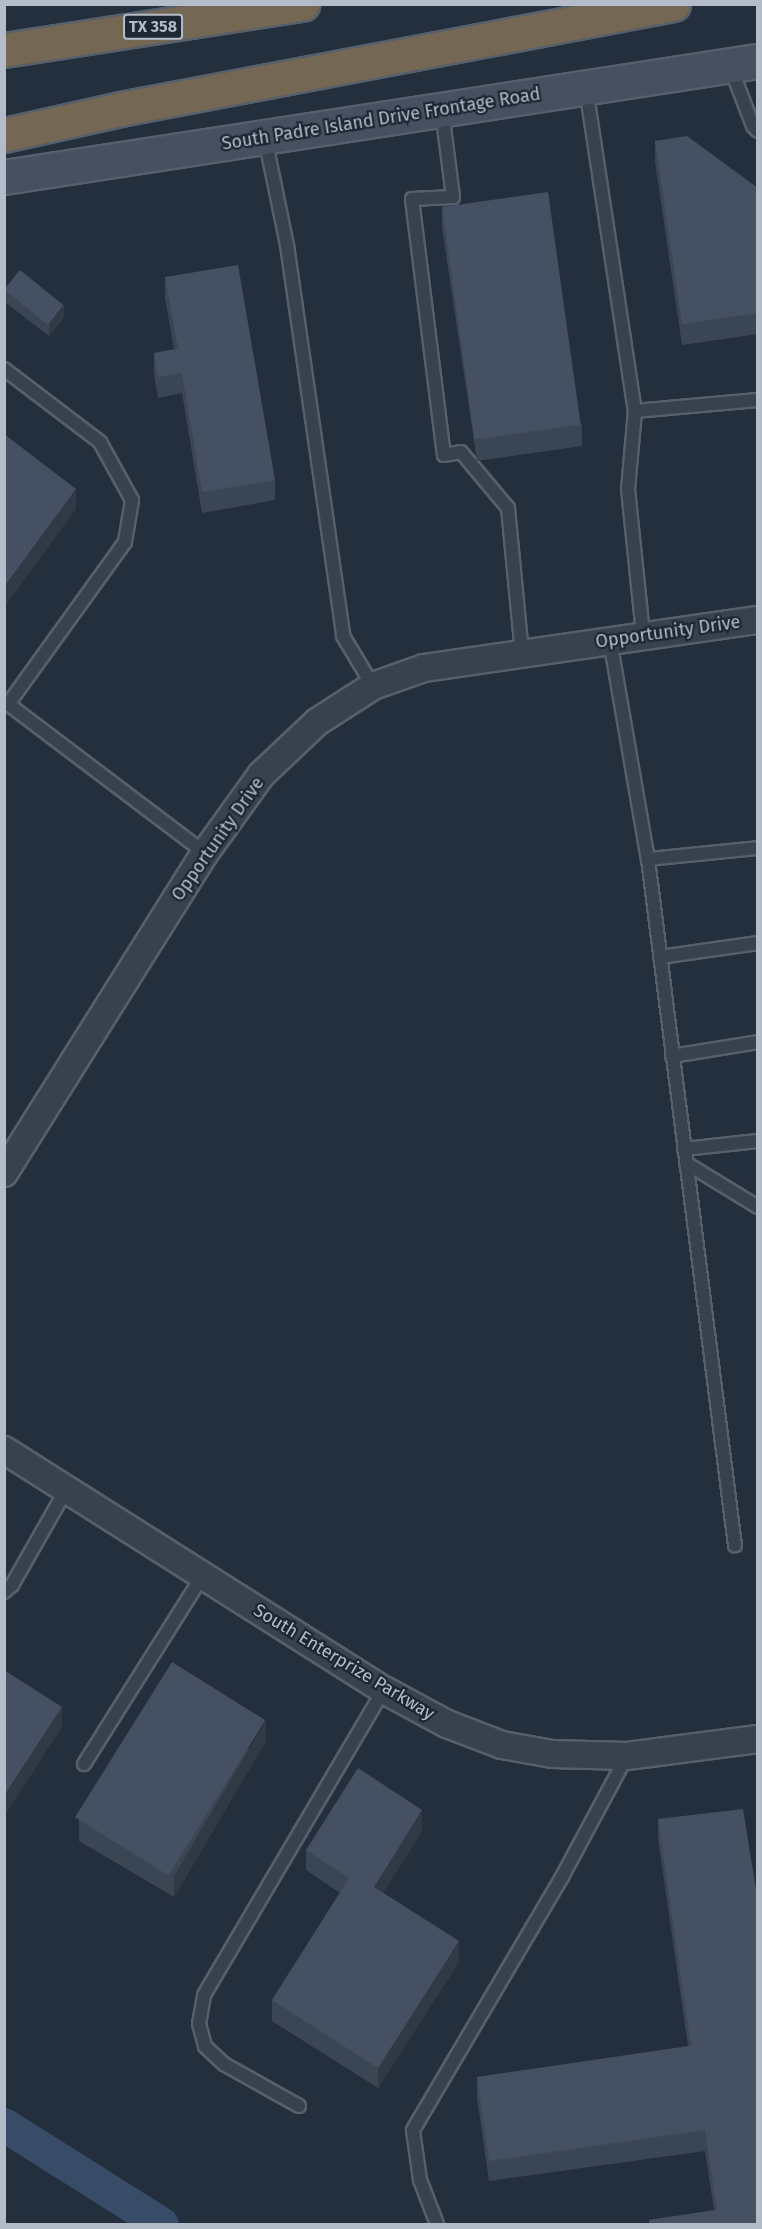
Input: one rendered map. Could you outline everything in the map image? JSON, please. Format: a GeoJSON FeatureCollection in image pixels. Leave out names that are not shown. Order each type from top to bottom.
{"type":"FeatureCollection","features":[{"type":"Feature","properties":{"kind":"highway","name":"TX 358"},"geometry":{"type":"LineString","coordinates":[[4,50],[302,4]]}},
{"type":"Feature","properties":{"kind":"highway"},"geometry":{"type":"LineString","coordinates":[[4,135],[120,109],[673,4]]}},
{"type":"Feature","properties":{"kind":"main road","name":"South Padre Island Drive Frontage Road"},"geometry":{"type":"LineString","coordinates":[[4,177],[744,63]]}},
{"type":"Feature","properties":{"kind":"street","name":"Opportunity Drive"},"geometry":{"type":"LineString","coordinates":[[4,1173],[205,853],[261,775],[317,722],[373,686],[424,668],[643,634],[758,620]]}},
{"type":"Feature","properties":{"kind":"street","name":"South Enterprize Parkway"},"geometry":{"type":"LineString","coordinates":[[4,1450],[384,1690],[447,1724],[502,1746],[552,1754],[627,1756],[758,1739]]}},
{"type":"Feature","properties":{"kind":"lane"},"geometry":{"type":"LineString","coordinates":[[744,63],[753,126],[758,130]]}},
{"type":"Feature","properties":{"kind":"lane"},"geometry":{"type":"LineString","coordinates":[[586,87],[635,411],[628,489],[643,634]]}},
{"type":"Feature","properties":{"kind":"lane"},"geometry":{"type":"LineString","coordinates":[[442,110],[453,197],[412,199],[444,455],[460,452],[508,508],[522,653]]}},
{"type":"Feature","properties":{"kind":"lane"},"geometry":{"type":"LineString","coordinates":[[265,137],[287,245],[343,636],[373,686]]}},
{"type":"Feature","properties":{"kind":"lane"},"geometry":{"type":"LineString","coordinates":[[4,369],[100,442],[132,500],[125,542],[6,705],[205,853]]}},
{"type":"Feature","properties":{"kind":"lane"},"geometry":{"type":"LineString","coordinates":[[635,411],[758,400]]}},
{"type":"Feature","properties":{"kind":"lane"},"geometry":{"type":"LineString","coordinates":[[610,640],[648,859],[735,1546]]}},
{"type":"Feature","properties":{"kind":"lane"},"geometry":{"type":"LineString","coordinates":[[648,859],[758,848]]}},
{"type":"Feature","properties":{"kind":"lane"},"geometry":{"type":"LineString","coordinates":[[660,957],[758,943]]}},
{"type":"Feature","properties":{"kind":"lane"},"geometry":{"type":"LineString","coordinates":[[672,1056],[758,1042]]}},
{"type":"Feature","properties":{"kind":"lane"},"geometry":{"type":"LineString","coordinates":[[684,1149],[758,1141]]}},
{"type":"Feature","properties":{"kind":"lane"},"geometry":{"type":"LineString","coordinates":[[686,1163],[758,1207]]}},
{"type":"Feature","properties":{"kind":"lane"},"geometry":{"type":"LineString","coordinates":[[4,1592],[12,1585],[66,1490]]}},
{"type":"Feature","properties":{"kind":"lane"},"geometry":{"type":"LineString","coordinates":[[84,1764],[203,1575]]}},
{"type":"Feature","properties":{"kind":"lane"},"geometry":{"type":"LineString","coordinates":[[299,2106],[224,2064],[205,2046],[199,2024],[204,1995],[384,1690]]}},
{"type":"Feature","properties":{"kind":"lane"},"geometry":{"type":"LineString","coordinates":[[437,2224],[420,2180],[413,2130],[562,1877],[627,1756]]}},
{"type":"Feature","properties":{"kind":"building"},"geometry":{"type":"Polygon","coordinates":[[[687,136],[758,188],[758,313],[682,324],[655,141],[687,136]]]}},
{"type":"Feature","properties":{"kind":"building"},"geometry":{"type":"Polygon","coordinates":[[[548,192],[581,425],[475,440],[442,207],[548,192]]]}},
{"type":"Feature","properties":{"kind":"building"},"geometry":{"type":"Polygon","coordinates":[[[238,265],[275,480],[202,492],[182,373],[158,377],[154,353],[178,349],[165,277],[238,265]]]}},
{"type":"Feature","properties":{"kind":"building"},"geometry":{"type":"Polygon","coordinates":[[[20,270],[64,305],[48,325],[4,289],[20,270]]]}},
{"type":"Feature","properties":{"kind":"building"},"geometry":{"type":"Polygon","coordinates":[[[4,434],[76,489],[4,587],[4,434]]]}},
{"type":"Feature","properties":{"kind":"building"},"geometry":{"type":"Polygon","coordinates":[[[172,1662],[265,1720],[168,1875],[75,1817],[172,1662]]]}},
{"type":"Feature","properties":{"kind":"building"},"geometry":{"type":"Polygon","coordinates":[[[4,1670],[62,1707],[4,1796],[4,1670]]]}},
{"type":"Feature","properties":{"kind":"building"},"geometry":{"type":"Polygon","coordinates":[[[358,1768],[422,1810],[374,1887],[459,1941],[378,2068],[272,2000],[349,1878],[306,1850],[358,1768]]]}},
{"type":"Feature","properties":{"kind":"building"},"geometry":{"type":"Polygon","coordinates":[[[743,1809],[758,1902],[758,2224],[649,2224],[649,2220],[717,2210],[705,2130],[489,2161],[477,2077],[691,2046],[658,1819],[743,1809]]]}},
{"type":"Feature","properties":{"kind":"waterway"},"geometry":{"type":"LineString","coordinates":[[4,2125],[161,2224]]}}]}
